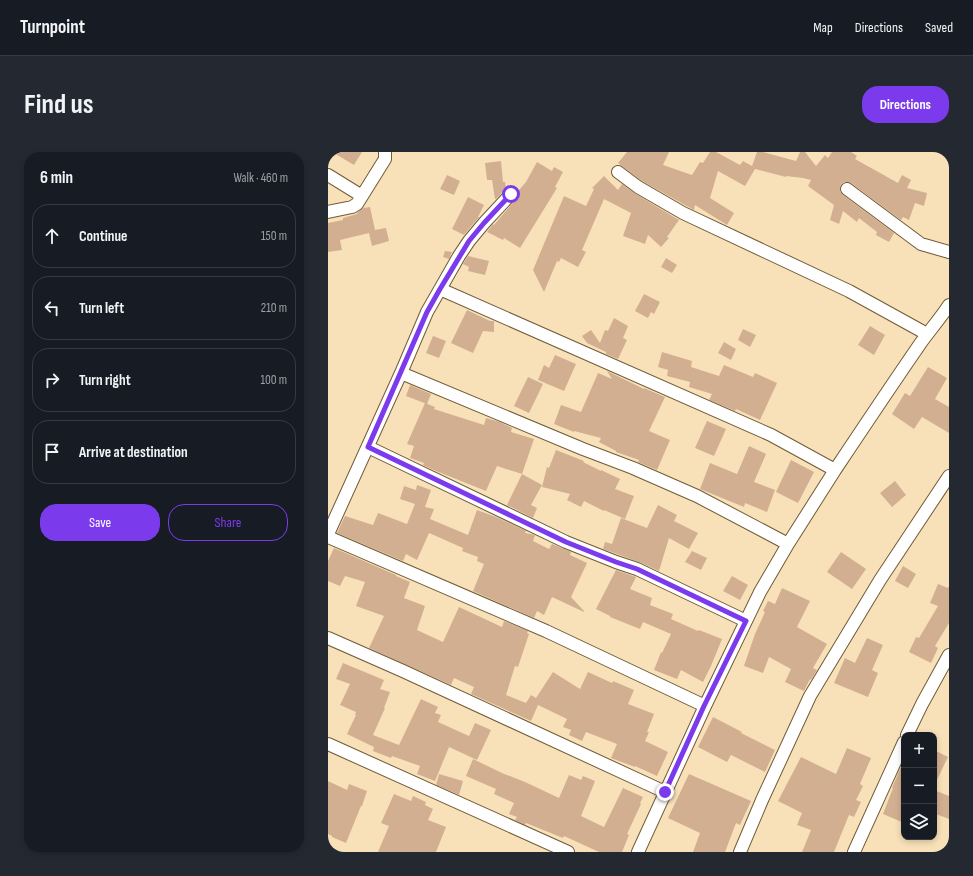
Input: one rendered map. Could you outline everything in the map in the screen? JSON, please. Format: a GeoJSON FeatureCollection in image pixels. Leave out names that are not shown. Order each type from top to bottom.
{"type":"FeatureCollection","features":[{"type":"Feature","properties":{"kind":"street"},"geometry":{"type":"LineString","coordinates":[[328,212],[352,207],[357,204],[385,159],[385,152]]}},
{"type":"Feature","properties":{"kind":"street"},"geometry":{"type":"LineString","coordinates":[[618,172],[638,187],[683,213],[848,291],[927,334]]}},
{"type":"Feature","properties":{"kind":"street"},"geometry":{"type":"LineString","coordinates":[[328,175],[362,196]]}},
{"type":"Feature","properties":{"kind":"street"},"geometry":{"type":"LineString","coordinates":[[847,189],[921,244],[949,252]]}},
{"type":"Feature","properties":{"kind":"street"},"geometry":{"type":"LineString","coordinates":[[328,534],[427,312],[469,241],[511,194]]}},
{"type":"Feature","properties":{"kind":"street"},"geometry":{"type":"LineString","coordinates":[[440,289],[771,436],[835,470]]}},
{"type":"Feature","properties":{"kind":"street"},"geometry":{"type":"LineString","coordinates":[[638,852],[704,706],[760,592],[788,544],[875,409],[927,334],[945,319],[949,305]]}},
{"type":"Feature","properties":{"kind":"street"},"geometry":{"type":"LineString","coordinates":[[401,373],[683,489],[788,544]]}},
{"type":"Feature","properties":{"kind":"street"},"geometry":{"type":"LineString","coordinates":[[368,447],[566,542],[637,569],[746,621]]}},
{"type":"Feature","properties":{"kind":"street"},"geometry":{"type":"LineString","coordinates":[[740,852],[762,800],[810,696],[880,580],[949,476]]}},
{"type":"Feature","properties":{"kind":"street"},"geometry":{"type":"LineString","coordinates":[[328,537],[546,631],[704,706]]}},
{"type":"Feature","properties":{"kind":"street"},"geometry":{"type":"LineString","coordinates":[[328,638],[665,792]]}},
{"type":"Feature","properties":{"kind":"street"},"geometry":{"type":"LineString","coordinates":[[908,732],[949,655]]}},
{"type":"Feature","properties":{"kind":"street"},"geometry":{"type":"LineString","coordinates":[[328,744],[568,852]]}},
{"type":"Feature","properties":{"kind":"street"},"geometry":{"type":"LineString","coordinates":[[854,852],[901,749]]}},
{"type":"Feature","properties":{"kind":"building"},"geometry":{"type":"Polygon","coordinates":[[[332,152],[362,152],[354,165],[332,152]]]}},
{"type":"Feature","properties":{"kind":"building"},"geometry":{"type":"Polygon","coordinates":[[[627,152],[669,152],[663,165],[692,175],[700,162],[703,163],[710,152],[716,152],[740,165],[743,161],[752,166],[757,152],[763,152],[796,161],[800,152],[805,152],[816,166],[825,155],[828,158],[832,152],[851,152],[857,156],[855,159],[898,183],[902,175],[911,180],[907,188],[927,193],[924,206],[915,203],[909,220],[903,217],[901,220],[851,183],[844,182],[841,184],[840,192],[843,195],[894,233],[889,242],[876,235],[877,232],[859,218],[857,222],[843,211],[839,224],[830,220],[834,205],[808,186],[811,180],[786,177],[755,169],[745,186],[718,171],[710,198],[734,213],[727,225],[695,205],[694,210],[642,181],[618,163],[627,152]]]}},
{"type":"Feature","properties":{"kind":"building"},"geometry":{"type":"Polygon","coordinates":[[[501,161],[503,182],[505,182],[506,188],[495,199],[492,180],[487,180],[485,163],[501,161]]]}},
{"type":"Feature","properties":{"kind":"building"},"geometry":{"type":"Polygon","coordinates":[[[537,162],[552,171],[554,167],[563,172],[555,187],[557,188],[520,248],[504,238],[503,240],[487,232],[516,199],[518,191],[526,182],[537,162]]]}},
{"type":"Feature","properties":{"kind":"building"},"geometry":{"type":"Polygon","coordinates":[[[447,175],[460,181],[454,195],[440,189],[447,175]]]}},
{"type":"Feature","properties":{"kind":"building"},"geometry":{"type":"Polygon","coordinates":[[[604,176],[618,190],[622,184],[634,193],[679,220],[667,237],[669,238],[661,247],[648,235],[645,244],[623,236],[631,213],[604,199],[582,250],[586,252],[578,267],[561,258],[559,262],[557,261],[544,292],[533,270],[564,196],[586,206],[594,189],[592,188],[604,176]]]}},
{"type":"Feature","properties":{"kind":"building"},"geometry":{"type":"Polygon","coordinates":[[[468,197],[484,205],[479,217],[464,235],[452,229],[468,197]]]}},
{"type":"Feature","properties":{"kind":"building"},"geometry":{"type":"Polygon","coordinates":[[[370,207],[375,230],[386,228],[389,241],[372,246],[369,233],[340,240],[342,250],[328,252],[328,223],[343,220],[343,218],[357,214],[363,208],[370,207]]]}},
{"type":"Feature","properties":{"kind":"building"},"geometry":{"type":"Polygon","coordinates":[[[445,251],[452,252],[449,259],[443,257],[445,251]]]}},
{"type":"Feature","properties":{"kind":"building"},"geometry":{"type":"Polygon","coordinates":[[[468,256],[489,261],[485,275],[468,271],[469,267],[463,264],[468,256]]]}},
{"type":"Feature","properties":{"kind":"building"},"geometry":{"type":"Polygon","coordinates":[[[666,258],[677,265],[672,273],[661,267],[666,258]]]}},
{"type":"Feature","properties":{"kind":"building"},"geometry":{"type":"Polygon","coordinates":[[[644,294],[660,302],[654,314],[651,312],[648,318],[635,311],[644,294]]]}},
{"type":"Feature","properties":{"kind":"building"},"geometry":{"type":"Polygon","coordinates":[[[467,310],[490,321],[494,321],[494,332],[483,331],[473,353],[451,343],[467,310]]]}},
{"type":"Feature","properties":{"kind":"building"},"geometry":{"type":"Polygon","coordinates":[[[614,318],[628,326],[623,338],[627,340],[618,359],[587,343],[582,336],[591,330],[600,343],[605,330],[608,331],[614,318]]]}},
{"type":"Feature","properties":{"kind":"building"},"geometry":{"type":"Polygon","coordinates":[[[870,326],[885,335],[874,355],[858,345],[870,326]]]}},
{"type":"Feature","properties":{"kind":"building"},"geometry":{"type":"Polygon","coordinates":[[[743,329],[756,335],[750,347],[738,340],[743,329]]]}},
{"type":"Feature","properties":{"kind":"building"},"geometry":{"type":"Polygon","coordinates":[[[433,336],[446,341],[439,358],[426,353],[433,336]]]}},
{"type":"Feature","properties":{"kind":"building"},"geometry":{"type":"Polygon","coordinates":[[[724,342],[736,349],[731,360],[718,353],[724,342]]]}},
{"type":"Feature","properties":{"kind":"building"},"geometry":{"type":"Polygon","coordinates":[[[662,352],[692,361],[691,367],[719,376],[724,365],[753,377],[755,373],[777,383],[760,420],[736,409],[735,411],[709,400],[712,394],[689,387],[690,382],[667,376],[668,370],[658,367],[662,352]]]}},
{"type":"Feature","properties":{"kind":"building"},"geometry":{"type":"Polygon","coordinates":[[[555,355],[576,364],[564,391],[538,380],[544,365],[549,368],[555,355]]]}},
{"type":"Feature","properties":{"kind":"building"},"geometry":{"type":"Polygon","coordinates":[[[928,367],[947,378],[935,399],[949,407],[949,433],[922,417],[914,429],[892,414],[905,393],[910,396],[928,367]]]}},
{"type":"Feature","properties":{"kind":"building"},"geometry":{"type":"Polygon","coordinates":[[[607,371],[644,389],[665,397],[649,431],[670,440],[657,470],[638,462],[639,460],[616,452],[599,442],[601,438],[574,432],[554,424],[561,405],[581,412],[598,373],[612,379],[607,371]]]}},
{"type":"Feature","properties":{"kind":"building"},"geometry":{"type":"Polygon","coordinates":[[[528,377],[543,384],[529,413],[514,406],[528,377]]]}},
{"type":"Feature","properties":{"kind":"building"},"geometry":{"type":"Polygon","coordinates":[[[410,385],[431,394],[427,404],[406,396],[410,385]]]}},
{"type":"Feature","properties":{"kind":"building"},"geometry":{"type":"Polygon","coordinates":[[[425,403],[435,407],[434,409],[484,425],[486,418],[500,422],[512,428],[511,432],[534,439],[522,474],[497,466],[486,491],[436,471],[423,465],[424,463],[410,458],[414,446],[407,444],[425,403]]]}},
{"type":"Feature","properties":{"kind":"building"},"geometry":{"type":"Polygon","coordinates":[[[707,421],[726,429],[714,456],[695,448],[707,421]]]}},
{"type":"Feature","properties":{"kind":"building"},"geometry":{"type":"Polygon","coordinates":[[[749,446],[766,454],[754,482],[775,490],[767,512],[745,503],[744,507],[700,489],[710,463],[737,474],[749,446]]]}},
{"type":"Feature","properties":{"kind":"building"},"geometry":{"type":"Polygon","coordinates":[[[556,450],[584,461],[583,462],[620,479],[615,489],[634,496],[625,519],[584,501],[581,507],[567,500],[570,494],[542,487],[547,467],[549,468],[556,450]]]}},
{"type":"Feature","properties":{"kind":"building"},"geometry":{"type":"Polygon","coordinates":[[[791,460],[814,472],[798,503],[776,492],[791,460]]]}},
{"type":"Feature","properties":{"kind":"building"},"geometry":{"type":"Polygon","coordinates":[[[522,474],[542,485],[531,505],[537,508],[533,518],[507,505],[522,474]]]}},
{"type":"Feature","properties":{"kind":"building"},"geometry":{"type":"Polygon","coordinates":[[[895,481],[906,495],[892,507],[880,493],[895,481]]]}},
{"type":"Feature","properties":{"kind":"building"},"geometry":{"type":"Polygon","coordinates":[[[417,485],[431,490],[425,507],[434,509],[430,519],[468,535],[477,510],[526,531],[525,533],[535,535],[533,541],[549,549],[552,544],[571,552],[570,555],[587,563],[571,597],[584,612],[552,597],[544,615],[537,611],[534,618],[473,591],[484,564],[477,561],[478,557],[462,551],[463,548],[429,533],[417,560],[406,554],[403,561],[337,533],[345,516],[373,525],[378,513],[407,524],[415,504],[400,499],[404,486],[416,490],[417,485]]]}},
{"type":"Feature","properties":{"kind":"building"},"geometry":{"type":"Polygon","coordinates":[[[658,505],[677,515],[674,521],[698,533],[689,549],[669,538],[659,571],[603,549],[605,542],[612,544],[621,518],[647,528],[658,505]]]}},
{"type":"Feature","properties":{"kind":"building"},"geometry":{"type":"Polygon","coordinates":[[[334,548],[410,582],[404,598],[425,606],[417,630],[443,642],[459,607],[502,627],[504,621],[528,631],[527,633],[529,634],[518,667],[515,666],[506,695],[526,703],[531,695],[536,698],[553,672],[580,689],[588,672],[612,683],[613,681],[634,690],[628,704],[654,714],[645,741],[668,752],[657,776],[635,766],[611,758],[617,744],[586,732],[582,741],[569,735],[571,730],[563,727],[567,719],[538,705],[531,721],[471,694],[474,687],[454,678],[451,685],[369,648],[384,616],[356,606],[365,582],[345,576],[340,586],[328,581],[328,561],[334,548]]]}},
{"type":"Feature","properties":{"kind":"building"},"geometry":{"type":"Polygon","coordinates":[[[692,551],[707,558],[701,570],[685,562],[692,551]]]}},
{"type":"Feature","properties":{"kind":"building"},"geometry":{"type":"Polygon","coordinates":[[[841,552],[866,569],[852,589],[827,572],[841,552]]]}},
{"type":"Feature","properties":{"kind":"building"},"geometry":{"type":"Polygon","coordinates":[[[903,566],[916,574],[908,588],[895,581],[903,566]]]}},
{"type":"Feature","properties":{"kind":"building"},"geometry":{"type":"Polygon","coordinates":[[[616,570],[636,577],[630,589],[652,598],[650,605],[673,614],[671,619],[698,631],[699,630],[722,639],[703,682],[681,670],[677,679],[654,670],[661,652],[662,653],[671,634],[643,622],[640,629],[610,617],[596,609],[616,570]]]}},
{"type":"Feature","properties":{"kind":"building"},"geometry":{"type":"Polygon","coordinates":[[[732,576],[748,585],[740,600],[723,591],[732,576]]]}},
{"type":"Feature","properties":{"kind":"building"},"geometry":{"type":"Polygon","coordinates":[[[938,584],[948,588],[949,586],[949,623],[935,646],[938,648],[931,663],[909,652],[916,637],[919,638],[938,606],[930,603],[938,584]]]}},
{"type":"Feature","properties":{"kind":"building"},"geometry":{"type":"Polygon","coordinates":[[[782,588],[810,601],[797,627],[827,644],[813,668],[817,670],[811,680],[810,679],[804,691],[785,682],[791,669],[769,657],[763,673],[744,666],[755,634],[765,612],[763,611],[768,601],[775,604],[782,588]]]}},
{"type":"Feature","properties":{"kind":"building"},"geometry":{"type":"Polygon","coordinates":[[[867,638],[883,645],[872,670],[878,673],[868,697],[834,683],[845,658],[855,663],[867,638]]]}},
{"type":"Feature","properties":{"kind":"building"},"geometry":{"type":"Polygon","coordinates":[[[343,663],[384,680],[380,689],[390,692],[385,708],[373,735],[399,745],[421,699],[438,707],[435,713],[441,715],[438,722],[469,736],[475,723],[491,730],[477,760],[449,747],[435,781],[417,774],[420,766],[373,751],[374,747],[347,734],[356,712],[340,705],[350,684],[336,679],[343,663]]]}},
{"type":"Feature","properties":{"kind":"building"},"geometry":{"type":"Polygon","coordinates":[[[713,717],[775,750],[765,772],[731,755],[727,762],[698,747],[713,717]]]}},
{"type":"Feature","properties":{"kind":"building"},"geometry":{"type":"Polygon","coordinates":[[[847,748],[871,758],[860,784],[863,786],[856,800],[861,802],[854,817],[849,815],[834,852],[802,852],[811,830],[797,825],[802,813],[778,801],[801,757],[836,774],[847,748]]]}},
{"type":"Feature","properties":{"kind":"building"},"geometry":{"type":"Polygon","coordinates":[[[937,752],[948,757],[937,780],[937,752]]]}},
{"type":"Feature","properties":{"kind":"building"},"geometry":{"type":"Polygon","coordinates":[[[473,759],[559,798],[569,775],[581,780],[583,776],[595,781],[581,816],[604,827],[623,788],[643,797],[627,834],[629,835],[622,852],[599,852],[564,836],[563,838],[515,820],[517,817],[509,814],[514,803],[494,794],[496,789],[466,776],[473,759]]]}},
{"type":"Feature","properties":{"kind":"building"},"geometry":{"type":"Polygon","coordinates":[[[901,767],[901,822],[883,814],[901,767]]]}},
{"type":"Feature","properties":{"kind":"building"},"geometry":{"type":"Polygon","coordinates":[[[439,774],[463,781],[459,795],[436,785],[439,774]]]}},
{"type":"Feature","properties":{"kind":"building"},"geometry":{"type":"Polygon","coordinates":[[[689,774],[751,801],[740,825],[736,823],[725,852],[693,852],[700,833],[668,818],[689,774]]]}},
{"type":"Feature","properties":{"kind":"building"},"geometry":{"type":"Polygon","coordinates":[[[328,781],[347,790],[349,784],[367,791],[346,843],[328,834],[328,781]]]}},
{"type":"Feature","properties":{"kind":"building"},"geometry":{"type":"Polygon","coordinates":[[[937,791],[949,796],[949,819],[937,814],[937,791]]]}},
{"type":"Feature","properties":{"kind":"building"},"geometry":{"type":"Polygon","coordinates":[[[394,794],[411,801],[413,796],[426,802],[425,805],[433,809],[428,820],[446,827],[436,852],[378,852],[389,826],[381,823],[394,794]]]}},
{"type":"Feature","properties":{"kind":"route"},"geometry":{"type":"LineString","coordinates":[[511,194],[469,241],[440,289],[427,312],[368,447],[566,542],[637,569],[746,621],[728,655],[665,792]]}}]}
